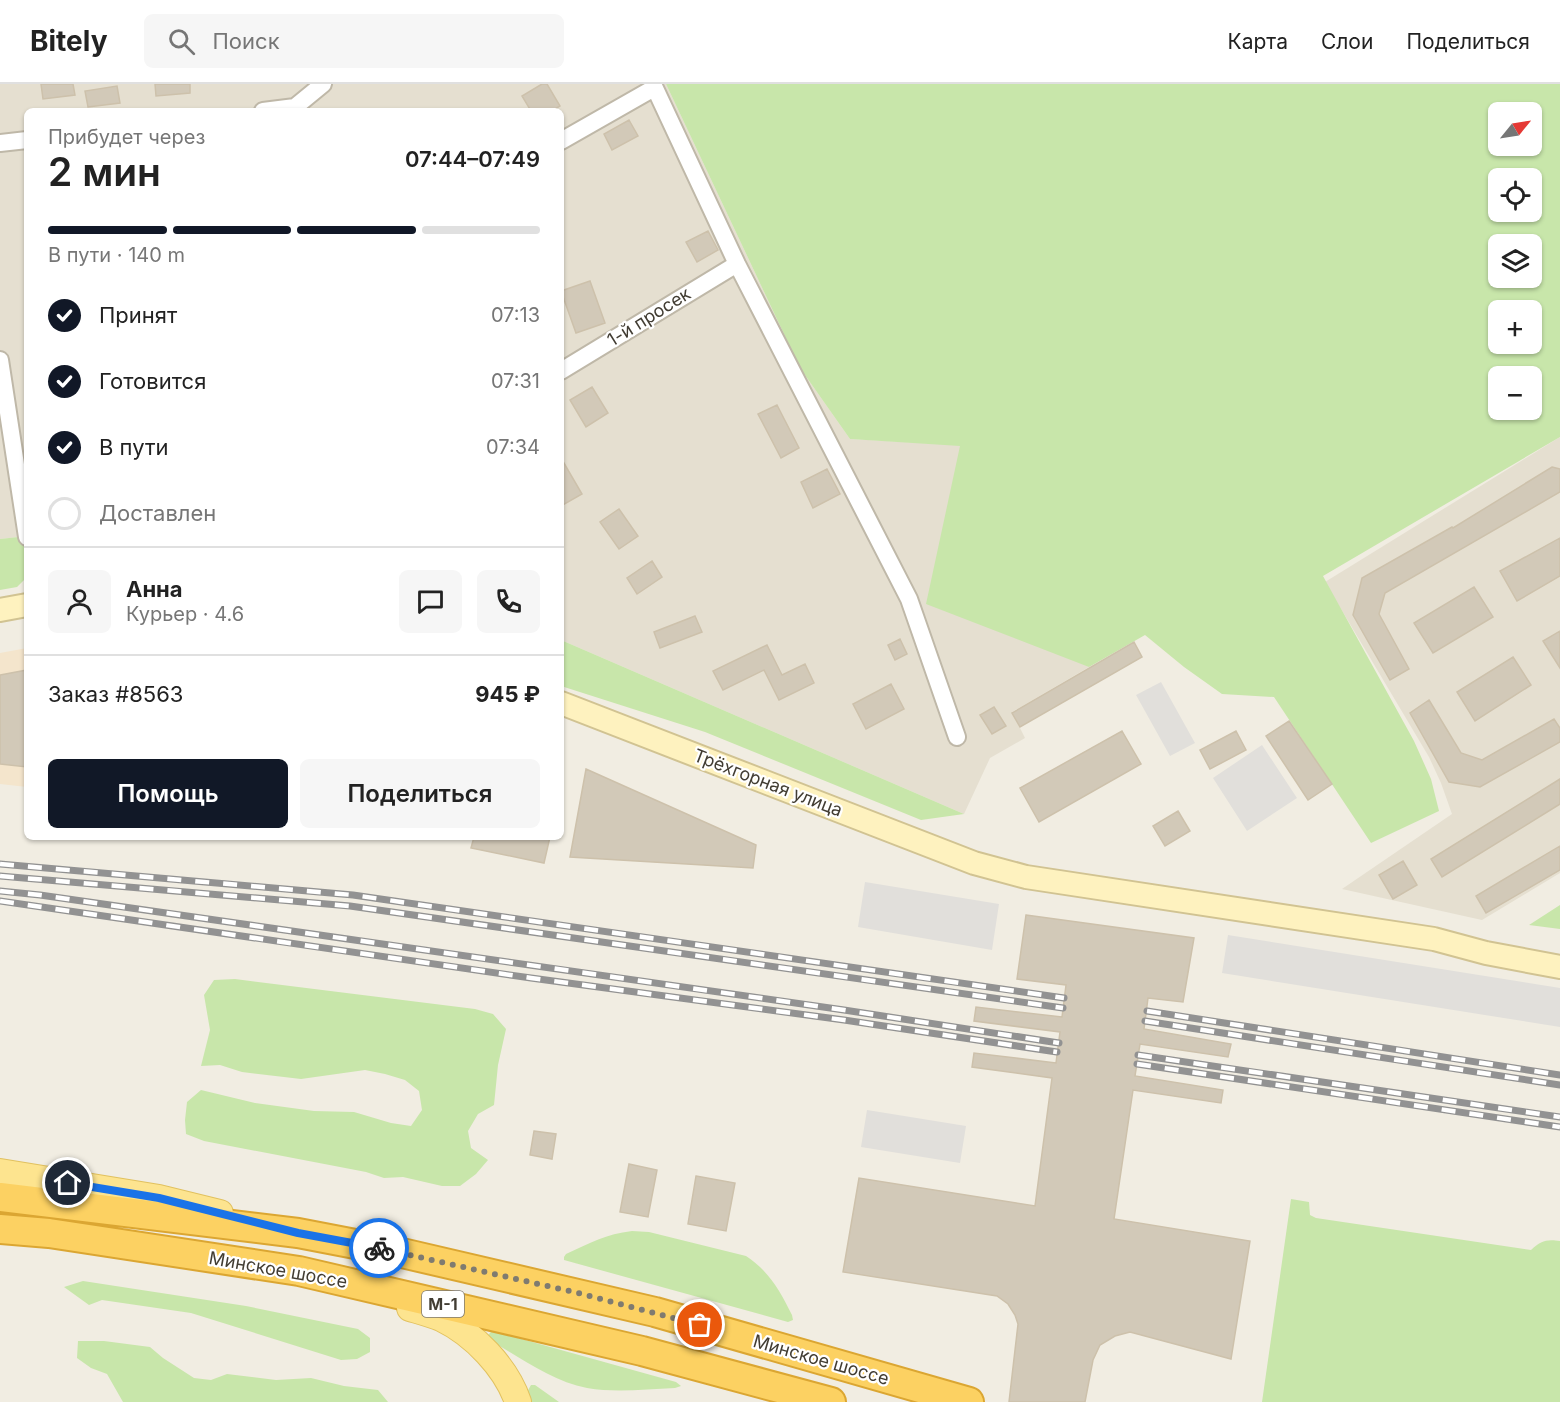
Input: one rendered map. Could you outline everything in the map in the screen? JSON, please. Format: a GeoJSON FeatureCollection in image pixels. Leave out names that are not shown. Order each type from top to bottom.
{"type":"FeatureCollection","features":[{"type":"Feature","properties":{"kind":"highway","name":"Минское шоссе"},"geometry":{"type":"LineString","coordinates":[[0,1197],[298,1233],[402,1253],[656,1312],[969,1402]]}},
{"type":"Feature","properties":{"kind":"highway","name":"Минское шоссе"},"geometry":{"type":"LineString","coordinates":[[0,1228],[49,1233],[299,1271],[642,1351],[831,1402]]}},
{"type":"Feature","properties":{"kind":"main road"},"geometry":{"type":"LineString","coordinates":[[0,1172],[159,1198],[298,1233]]}},
{"type":"Feature","properties":{"kind":"main road"},"geometry":{"type":"LineString","coordinates":[[299,1271],[441,1318],[472,1337],[491,1357],[506,1377],[518,1402]]}},
{"type":"Feature","properties":{"kind":"street"},"geometry":{"type":"LineString","coordinates":[[297,108],[323,84]]}},
{"type":"Feature","properties":{"kind":"street"},"geometry":{"type":"LineString","coordinates":[[564,139],[653,86],[737,264],[909,599],[957,737]]}},
{"type":"Feature","properties":{"kind":"street"},"geometry":{"type":"LineString","coordinates":[[0,143],[24,140]]}},
{"type":"Feature","properties":{"kind":"street","name":"1-й просек"},"geometry":{"type":"LineString","coordinates":[[564,369],[737,264]]}},
{"type":"Feature","properties":{"kind":"street"},"geometry":{"type":"LineString","coordinates":[[0,360],[24,517]]}},
{"type":"Feature","properties":{"kind":"street"},"geometry":{"type":"LineString","coordinates":[[0,610],[24,606]]}},
{"type":"Feature","properties":{"kind":"street","name":"Трёхгорная улица"},"geometry":{"type":"LineString","coordinates":[[564,705],[974,863],[1026,877],[1434,939],[1486,953],[1560,967]]}},
{"type":"Feature","properties":{"kind":"shaded area"},"geometry":{"type":"Polygon","coordinates":[[[0,84],[666,84],[800,368],[850,439],[960,445],[1089,667],[1012,712],[1025,738],[990,758],[964,814],[564,641],[564,108],[24,108],[24,536],[0,539],[0,84]]]}},
{"type":"Feature","properties":{"kind":"shaded area"},"geometry":{"type":"Polygon","coordinates":[[[1560,437],[1560,873],[1482,920],[1342,889],[1452,814],[1429,757],[1325,582],[1560,437]]]}},
{"type":"Feature","properties":{"kind":"shaded area"},"geometry":{"type":"Polygon","coordinates":[[[24,649],[24,787],[0,784],[0,653],[24,649]]]}},
{"type":"Feature","properties":{"kind":"shaded area"},"geometry":{"type":"Polygon","coordinates":[[[1161,682],[1195,743],[1170,756],[1136,695],[1161,682]]]}},
{"type":"Feature","properties":{"kind":"shaded area"},"geometry":{"type":"Polygon","coordinates":[[[1262,745],[1297,798],[1247,831],[1213,778],[1262,745]]]}},
{"type":"Feature","properties":{"kind":"shaded area"},"geometry":{"type":"Polygon","coordinates":[[[865,882],[999,904],[992,950],[858,927],[865,882]]]}},
{"type":"Feature","properties":{"kind":"shaded area"},"geometry":{"type":"Polygon","coordinates":[[[1228,935],[1560,988],[1560,1027],[1222,973],[1228,935]]]}},
{"type":"Feature","properties":{"kind":"shaded area"},"geometry":{"type":"Polygon","coordinates":[[[867,1110],[966,1126],[960,1163],[861,1147],[867,1110]]]}},
{"type":"Feature","properties":{"kind":"green space"},"geometry":{"type":"Polygon","coordinates":[[[666,84],[1560,84],[1560,437],[1323,576],[1414,741],[1431,779],[1439,811],[1371,843],[1274,697],[1222,694],[1145,635],[1089,667],[926,604],[960,446],[850,439],[800,368],[666,84]]]}},
{"type":"Feature","properties":{"kind":"green space"},"geometry":{"type":"Polygon","coordinates":[[[24,536],[24,580],[17,587],[0,590],[0,539],[24,536]]]}},
{"type":"Feature","properties":{"kind":"green space"},"geometry":{"type":"Polygon","coordinates":[[[564,641],[964,814],[921,820],[705,732],[564,687],[564,641]]]}},
{"type":"Feature","properties":{"kind":"green space"},"geometry":{"type":"Polygon","coordinates":[[[1560,905],[1560,929],[1529,925],[1560,905]]]}},
{"type":"Feature","properties":{"kind":"green space"},"geometry":{"type":"Polygon","coordinates":[[[235,979],[475,1009],[493,1014],[506,1029],[498,1065],[494,1105],[478,1114],[468,1131],[471,1148],[488,1160],[476,1174],[460,1186],[442,1186],[403,1177],[384,1178],[366,1172],[204,1141],[186,1134],[187,1102],[201,1090],[255,1103],[314,1111],[354,1112],[391,1123],[411,1126],[422,1110],[419,1091],[405,1080],[365,1070],[301,1079],[242,1072],[220,1065],[201,1066],[210,1030],[204,995],[214,980],[235,979]]]}},
{"type":"Feature","properties":{"kind":"green space"},"geometry":{"type":"Polygon","coordinates":[[[1291,1199],[1309,1202],[1310,1215],[1316,1218],[1531,1250],[1544,1241],[1560,1241],[1560,1402],[1262,1402],[1291,1199]]]}},
{"type":"Feature","properties":{"kind":"green space"},"geometry":{"type":"Polygon","coordinates":[[[632,1231],[649,1232],[746,1256],[773,1282],[788,1306],[793,1320],[788,1322],[564,1260],[566,1254],[591,1243],[614,1234],[632,1231]]]}},
{"type":"Feature","properties":{"kind":"green space"},"geometry":{"type":"Polygon","coordinates":[[[83,1281],[246,1306],[358,1329],[370,1338],[370,1352],[357,1359],[341,1360],[191,1313],[102,1300],[89,1305],[64,1287],[83,1281]]]}},
{"type":"Feature","properties":{"kind":"green space"},"geometry":{"type":"Polygon","coordinates":[[[491,1332],[676,1382],[681,1386],[620,1390],[574,1385],[538,1369],[491,1341],[488,1335],[491,1332]]]}},
{"type":"Feature","properties":{"kind":"green space"},"geometry":{"type":"Polygon","coordinates":[[[78,1341],[104,1341],[150,1347],[194,1378],[211,1380],[227,1374],[276,1380],[311,1378],[344,1386],[378,1390],[388,1402],[123,1402],[107,1374],[91,1368],[77,1358],[78,1341]]]}},
{"type":"Feature","properties":{"kind":"green space"},"geometry":{"type":"Polygon","coordinates":[[[531,1385],[535,1385],[559,1402],[530,1402],[527,1392],[531,1385]]]}},
{"type":"Feature","properties":{"kind":"building"},"geometry":{"type":"Polygon","coordinates":[[[41,84],[73,84],[75,95],[43,99],[41,84]]]}},
{"type":"Feature","properties":{"kind":"building"},"geometry":{"type":"Polygon","coordinates":[[[155,84],[190,84],[190,93],[156,96],[155,84]]]}},
{"type":"Feature","properties":{"kind":"building"},"geometry":{"type":"Polygon","coordinates":[[[542,84],[547,84],[560,106],[529,108],[522,96],[542,84]]]}},
{"type":"Feature","properties":{"kind":"building"},"geometry":{"type":"Polygon","coordinates":[[[117,86],[120,103],[88,107],[85,91],[117,86]]]}},
{"type":"Feature","properties":{"kind":"building"},"geometry":{"type":"Polygon","coordinates":[[[629,120],[638,136],[612,150],[604,134],[629,120]]]}},
{"type":"Feature","properties":{"kind":"building"},"geometry":{"type":"Polygon","coordinates":[[[708,231],[718,250],[697,262],[686,242],[708,231]]]}},
{"type":"Feature","properties":{"kind":"building"},"geometry":{"type":"Polygon","coordinates":[[[590,281],[605,323],[576,333],[564,299],[564,290],[590,281]]]}},
{"type":"Feature","properties":{"kind":"building"},"geometry":{"type":"Polygon","coordinates":[[[592,387],[608,413],[586,427],[570,400],[592,387]]]}},
{"type":"Feature","properties":{"kind":"building"},"geometry":{"type":"Polygon","coordinates":[[[777,405],[799,448],[781,458],[758,414],[777,405]]]}},
{"type":"Feature","properties":{"kind":"building"},"geometry":{"type":"Polygon","coordinates":[[[564,463],[582,494],[564,504],[564,463]]]}},
{"type":"Feature","properties":{"kind":"building"},"geometry":{"type":"Polygon","coordinates":[[[1552,467],[1560,469],[1560,492],[1385,593],[1379,614],[1409,669],[1390,680],[1353,615],[1362,578],[1453,528],[1552,467]]]}},
{"type":"Feature","properties":{"kind":"building"},"geometry":{"type":"Polygon","coordinates":[[[827,469],[840,494],[813,508],[801,482],[827,469]]]}},
{"type":"Feature","properties":{"kind":"building"},"geometry":{"type":"Polygon","coordinates":[[[619,509],[638,536],[619,549],[600,522],[619,509]]]}},
{"type":"Feature","properties":{"kind":"building"},"geometry":{"type":"Polygon","coordinates":[[[1560,538],[1560,576],[1517,601],[1500,571],[1560,538]]]}},
{"type":"Feature","properties":{"kind":"building"},"geometry":{"type":"Polygon","coordinates":[[[652,561],[662,577],[637,594],[627,578],[652,561]]]}},
{"type":"Feature","properties":{"kind":"building"},"geometry":{"type":"Polygon","coordinates":[[[1474,587],[1493,617],[1433,653],[1414,623],[1474,587]]]}},
{"type":"Feature","properties":{"kind":"building"},"geometry":{"type":"Polygon","coordinates":[[[695,616],[702,632],[660,648],[654,632],[695,616]]]}},
{"type":"Feature","properties":{"kind":"building"},"geometry":{"type":"Polygon","coordinates":[[[1560,631],[1560,668],[1543,641],[1560,631]]]}},
{"type":"Feature","properties":{"kind":"building"},"geometry":{"type":"Polygon","coordinates":[[[900,639],[907,654],[895,660],[888,645],[900,639]]]}},
{"type":"Feature","properties":{"kind":"building"},"geometry":{"type":"Polygon","coordinates":[[[1134,642],[1142,657],[1020,727],[1012,713],[1134,642]]]}},
{"type":"Feature","properties":{"kind":"building"},"geometry":{"type":"Polygon","coordinates":[[[767,645],[782,675],[805,664],[814,683],[779,700],[764,670],[723,690],[713,671],[767,645]]]}},
{"type":"Feature","properties":{"kind":"building"},"geometry":{"type":"Polygon","coordinates":[[[1513,657],[1531,685],[1475,721],[1457,692],[1513,657]]]}},
{"type":"Feature","properties":{"kind":"building"},"geometry":{"type":"Polygon","coordinates":[[[24,671],[24,767],[0,764],[0,675],[24,671]]]}},
{"type":"Feature","properties":{"kind":"building"},"geometry":{"type":"Polygon","coordinates":[[[891,684],[904,709],[866,729],[853,704],[891,684]]]}},
{"type":"Feature","properties":{"kind":"building"},"geometry":{"type":"Polygon","coordinates":[[[1429,700],[1461,753],[1482,760],[1554,719],[1560,728],[1560,742],[1480,787],[1449,782],[1410,713],[1429,700]]]}},
{"type":"Feature","properties":{"kind":"building"},"geometry":{"type":"Polygon","coordinates":[[[994,707],[1006,726],[992,734],[980,715],[994,707]]]}},
{"type":"Feature","properties":{"kind":"building"},"geometry":{"type":"Polygon","coordinates":[[[1289,721],[1332,784],[1308,800],[1266,736],[1289,721]]]}},
{"type":"Feature","properties":{"kind":"building"},"geometry":{"type":"Polygon","coordinates":[[[1122,731],[1141,764],[1039,822],[1020,788],[1122,731]]]}},
{"type":"Feature","properties":{"kind":"building"},"geometry":{"type":"Polygon","coordinates":[[[1236,731],[1246,750],[1210,769],[1200,750],[1236,731]]]}},
{"type":"Feature","properties":{"kind":"building"},"geometry":{"type":"Polygon","coordinates":[[[586,769],[756,845],[753,868],[570,857],[586,769]]]}},
{"type":"Feature","properties":{"kind":"building"},"geometry":{"type":"Polygon","coordinates":[[[1560,779],[1560,804],[1442,877],[1431,859],[1560,779]]]}},
{"type":"Feature","properties":{"kind":"building"},"geometry":{"type":"Polygon","coordinates":[[[1178,811],[1190,831],[1165,846],[1153,826],[1178,811]]]}},
{"type":"Feature","properties":{"kind":"building"},"geometry":{"type":"Polygon","coordinates":[[[473,840],[549,840],[544,863],[471,848],[473,840]]]}},
{"type":"Feature","properties":{"kind":"building"},"geometry":{"type":"Polygon","coordinates":[[[1560,846],[1560,870],[1486,913],[1476,896],[1560,846]]]}},
{"type":"Feature","properties":{"kind":"building"},"geometry":{"type":"Polygon","coordinates":[[[1403,861],[1417,885],[1393,899],[1379,875],[1403,861]]]}},
{"type":"Feature","properties":{"kind":"building"},"geometry":{"type":"Polygon","coordinates":[[[1026,915],[1194,938],[1183,1002],[1148,998],[1144,1029],[1231,1044],[1228,1057],[1140,1044],[1135,1076],[1223,1090],[1221,1103],[1133,1090],[1114,1219],[1250,1241],[1231,1359],[1130,1332],[1115,1336],[1100,1345],[1093,1360],[1085,1402],[1009,1402],[1018,1324],[1008,1304],[997,1296],[843,1272],[859,1178],[1035,1206],[1052,1078],[972,1067],[974,1053],[1056,1063],[1060,1032],[974,1021],[976,1007],[1062,1017],[1066,985],[1017,979],[1026,915]]]}},
{"type":"Feature","properties":{"kind":"building"},"geometry":{"type":"Polygon","coordinates":[[[534,1131],[556,1134],[552,1159],[530,1155],[534,1131]]]}},
{"type":"Feature","properties":{"kind":"building"},"geometry":{"type":"Polygon","coordinates":[[[629,1164],[657,1170],[648,1217],[620,1212],[629,1164]]]}},
{"type":"Feature","properties":{"kind":"building"},"geometry":{"type":"Polygon","coordinates":[[[696,1176],[735,1183],[726,1231],[688,1224],[696,1176]]]}},
{"type":"Feature","properties":{"kind":"railway"},"geometry":{"type":"LineString","coordinates":[[0,864],[353,895],[1064,998]]}},
{"type":"Feature","properties":{"kind":"railway"},"geometry":{"type":"LineString","coordinates":[[0,876],[350,906],[1063,1008]]}},
{"type":"Feature","properties":{"kind":"railway"},"geometry":{"type":"LineString","coordinates":[[0,891],[844,1010],[1059,1043]]}},
{"type":"Feature","properties":{"kind":"railway"},"geometry":{"type":"LineString","coordinates":[[0,901],[1057,1052]]}},
{"type":"Feature","properties":{"kind":"railway"},"geometry":{"type":"LineString","coordinates":[[1147,1011],[1560,1075]]}},
{"type":"Feature","properties":{"kind":"railway"},"geometry":{"type":"LineString","coordinates":[[1145,1021],[1560,1085]]}},
{"type":"Feature","properties":{"kind":"railway"},"geometry":{"type":"LineString","coordinates":[[1138,1055],[1560,1117]]}},
{"type":"Feature","properties":{"kind":"railway"},"geometry":{"type":"LineString","coordinates":[[1137,1064],[1560,1127]]}},
{"type":"Feature","properties":{"kind":"way so far"},"geometry":{"type":"LineString","coordinates":[[379,1248],[574,1292],[700,1325]]}},
{"type":"Feature","properties":{"kind":"route"},"geometry":{"type":"LineString","coordinates":[[68,1183],[159,1198],[298,1233],[379,1248]]}}]}
